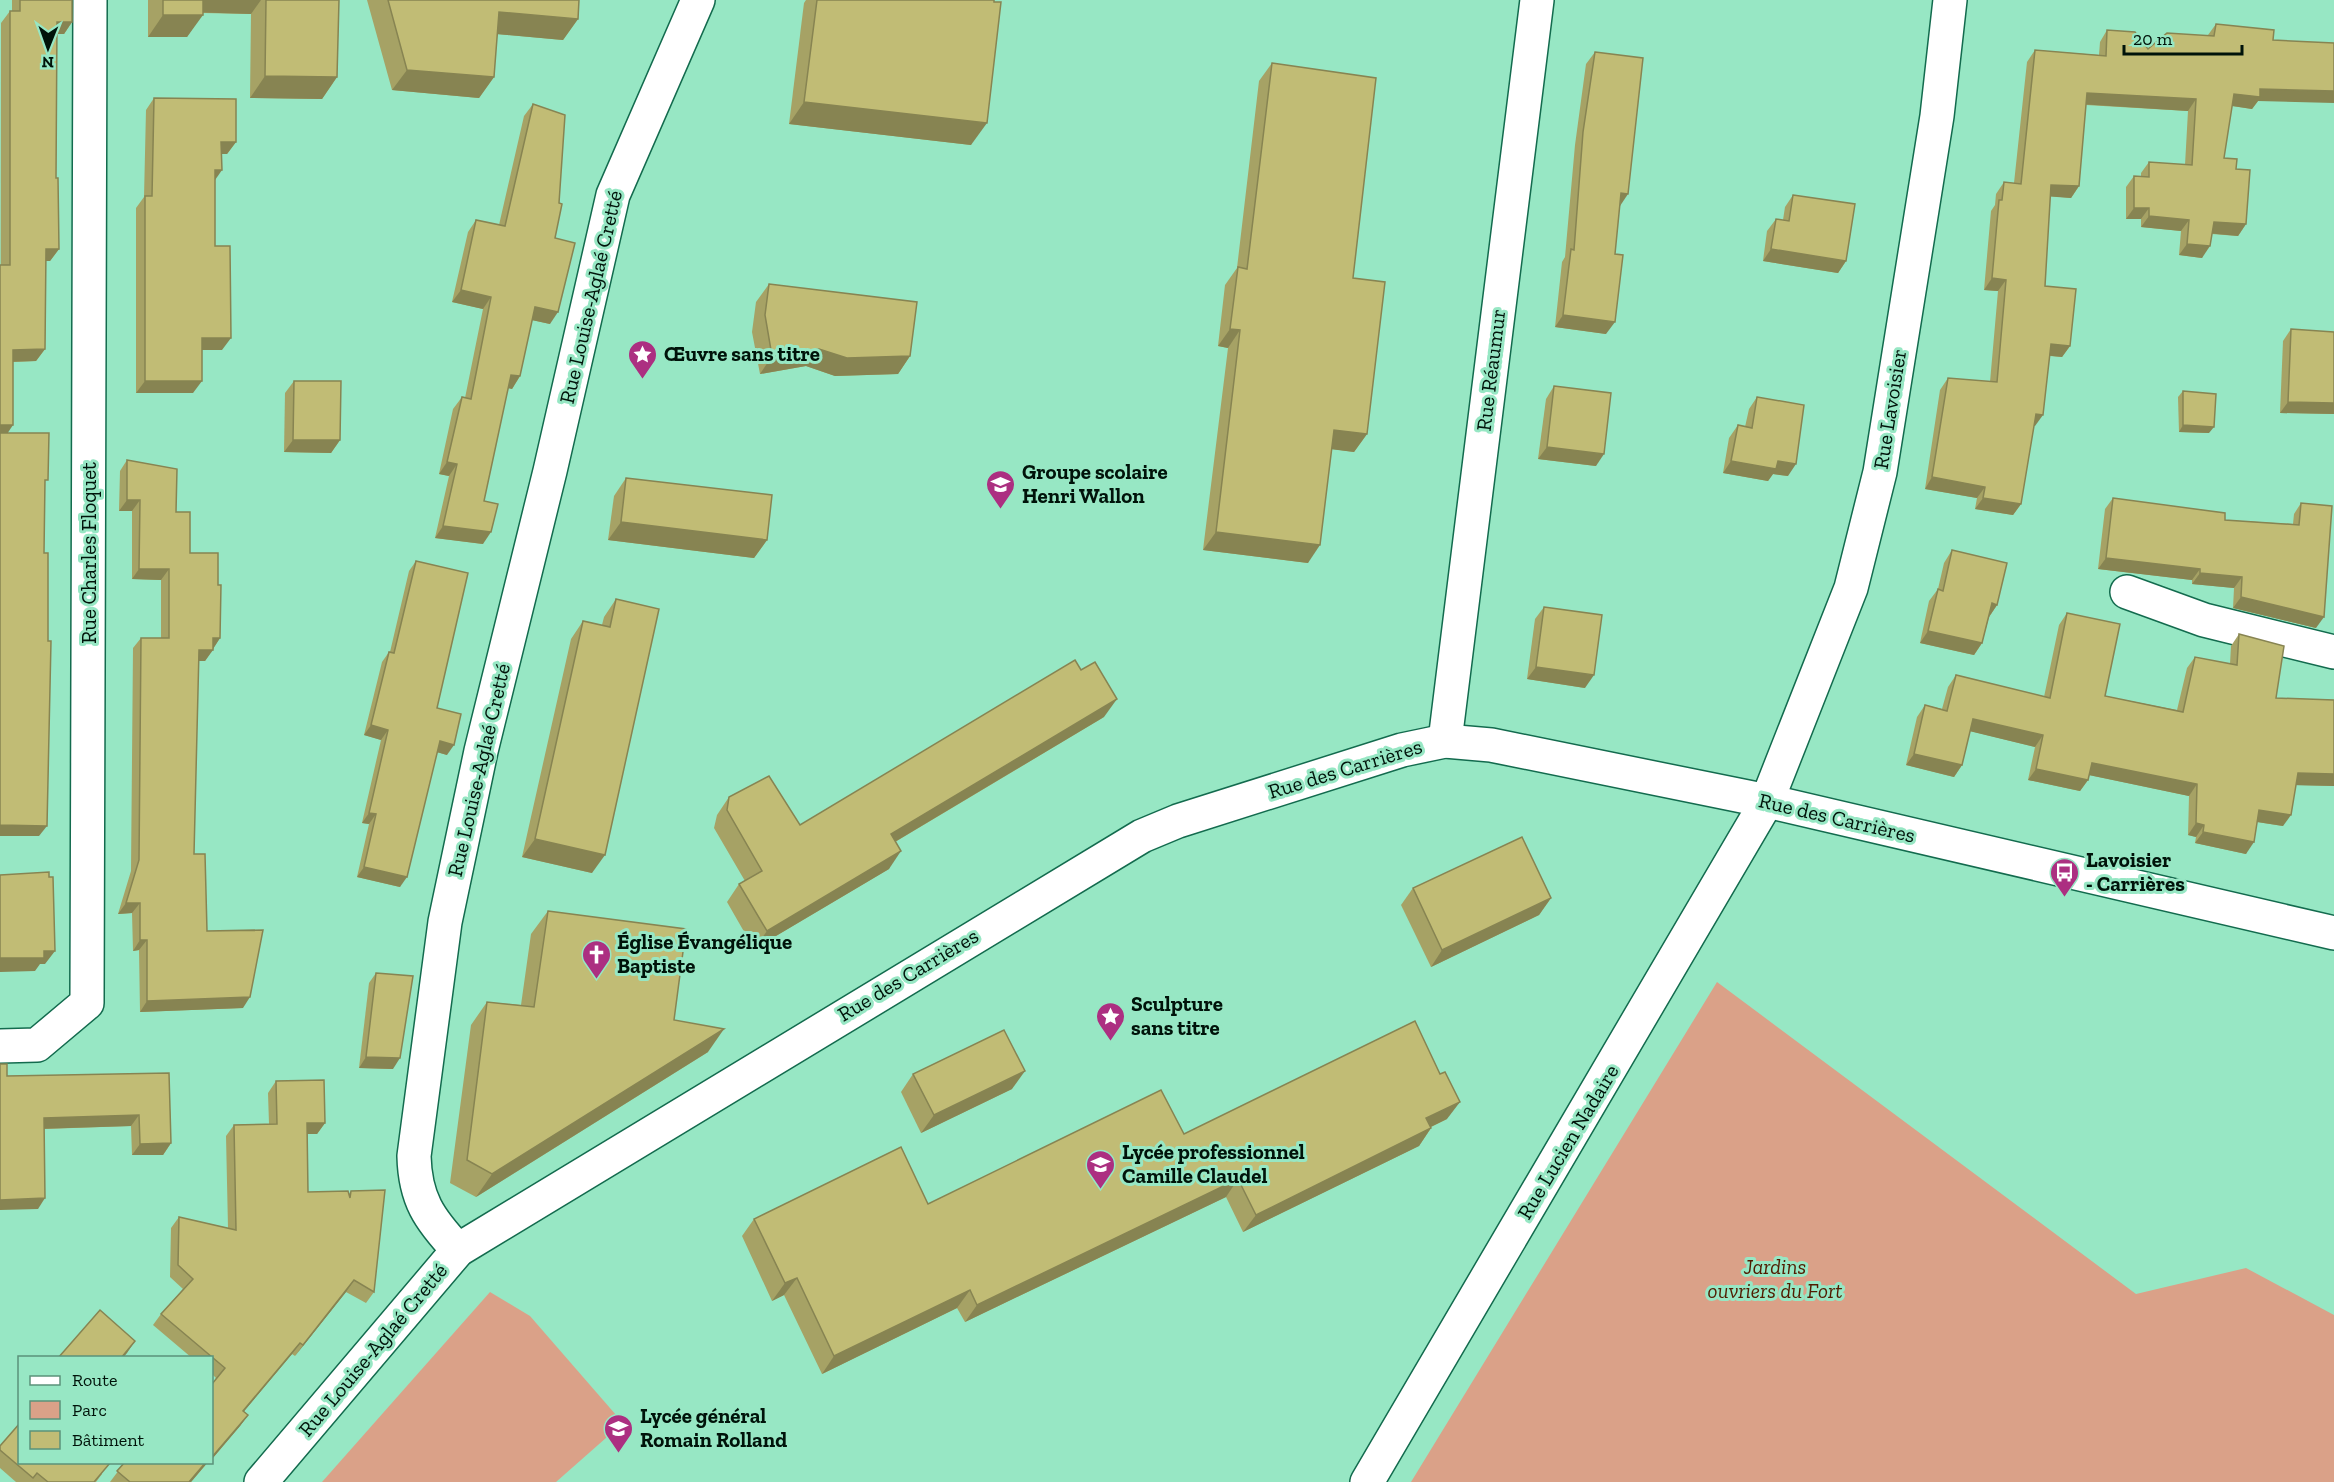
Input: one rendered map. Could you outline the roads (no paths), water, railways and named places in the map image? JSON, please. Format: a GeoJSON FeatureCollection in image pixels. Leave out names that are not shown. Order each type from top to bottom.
{"type":"FeatureCollection","features":[{"type":"Feature","properties":{"kind":"street","name":"Rue Charles Floquet"},"geometry":{"type":"LineString","coordinates":[[0,1046],[37,1045],[87,1004],[90,0]]}},
{"type":"Feature","properties":{"kind":"street","name":"Rue Louise-Aglaé Cretté"},"geometry":{"type":"LineString","coordinates":[[261,1482],[458,1250],[423,1206],[415,1184],[414,1156],[445,922],[481,750],[550,471],[613,195],[698,0]]}},
{"type":"Feature","properties":{"kind":"street","name":"Rue Réaumur"},"geometry":{"type":"LineString","coordinates":[[1445,741],[1537,0]]}},
{"type":"Feature","properties":{"kind":"street","name":"Rue Lavoisier"},"geometry":{"type":"LineString","coordinates":[[1767,801],[1856,577],[1880,472],[1937,117],[1950,0]]}},
{"type":"Feature","properties":{"kind":"street"},"geometry":{"type":"LineString","coordinates":[[2127,592],[2204,620],[2334,652]]}},
{"type":"Feature","properties":{"kind":"street","name":"Rue des Carrières"},"geometry":{"type":"LineString","coordinates":[[458,1250],[1142,836],[1178,821],[1402,750],[1445,741],[1491,745],[1767,801],[2334,933]]}},
{"type":"Feature","properties":{"kind":"street","name":"Rue Lucien Nadaire"},"geometry":{"type":"LineString","coordinates":[[1367,1482],[1767,801]]}},
{"type":"Feature","properties":{"kind":"place","name":"Œuvre sans titre"},"geometry":{"type":"Point","coordinates":[643,380]}},
{"type":"Feature","properties":{"kind":"place","name":"Groupe scolaire Henri Wallon"},"geometry":{"type":"Point","coordinates":[1001,510]}},
{"type":"Feature","properties":{"kind":"place","name":"Lavoisier - Carrières"},"geometry":{"type":"Point","coordinates":[2065,898]}},
{"type":"Feature","properties":{"kind":"place","name":"Église Évangélique Baptiste"},"geometry":{"type":"Point","coordinates":[596,980]}},
{"type":"Feature","properties":{"kind":"place","name":"Sculpture sans titre"},"geometry":{"type":"Point","coordinates":[1110,1042]}},
{"type":"Feature","properties":{"kind":"place","name":"Lycée professionnel Camille Claudel"},"geometry":{"type":"Point","coordinates":[1101,1190]}},
{"type":"Feature","properties":{"kind":"place","name":"Lycée général Romain Rolland"},"geometry":{"type":"Point","coordinates":[619,1454]}},
{"type":"Feature","properties":{"kind":"park label","name":"Jardins ouvriers du Fort"},"geometry":{"type":"Point","coordinates":[1775,1279]}}]}
